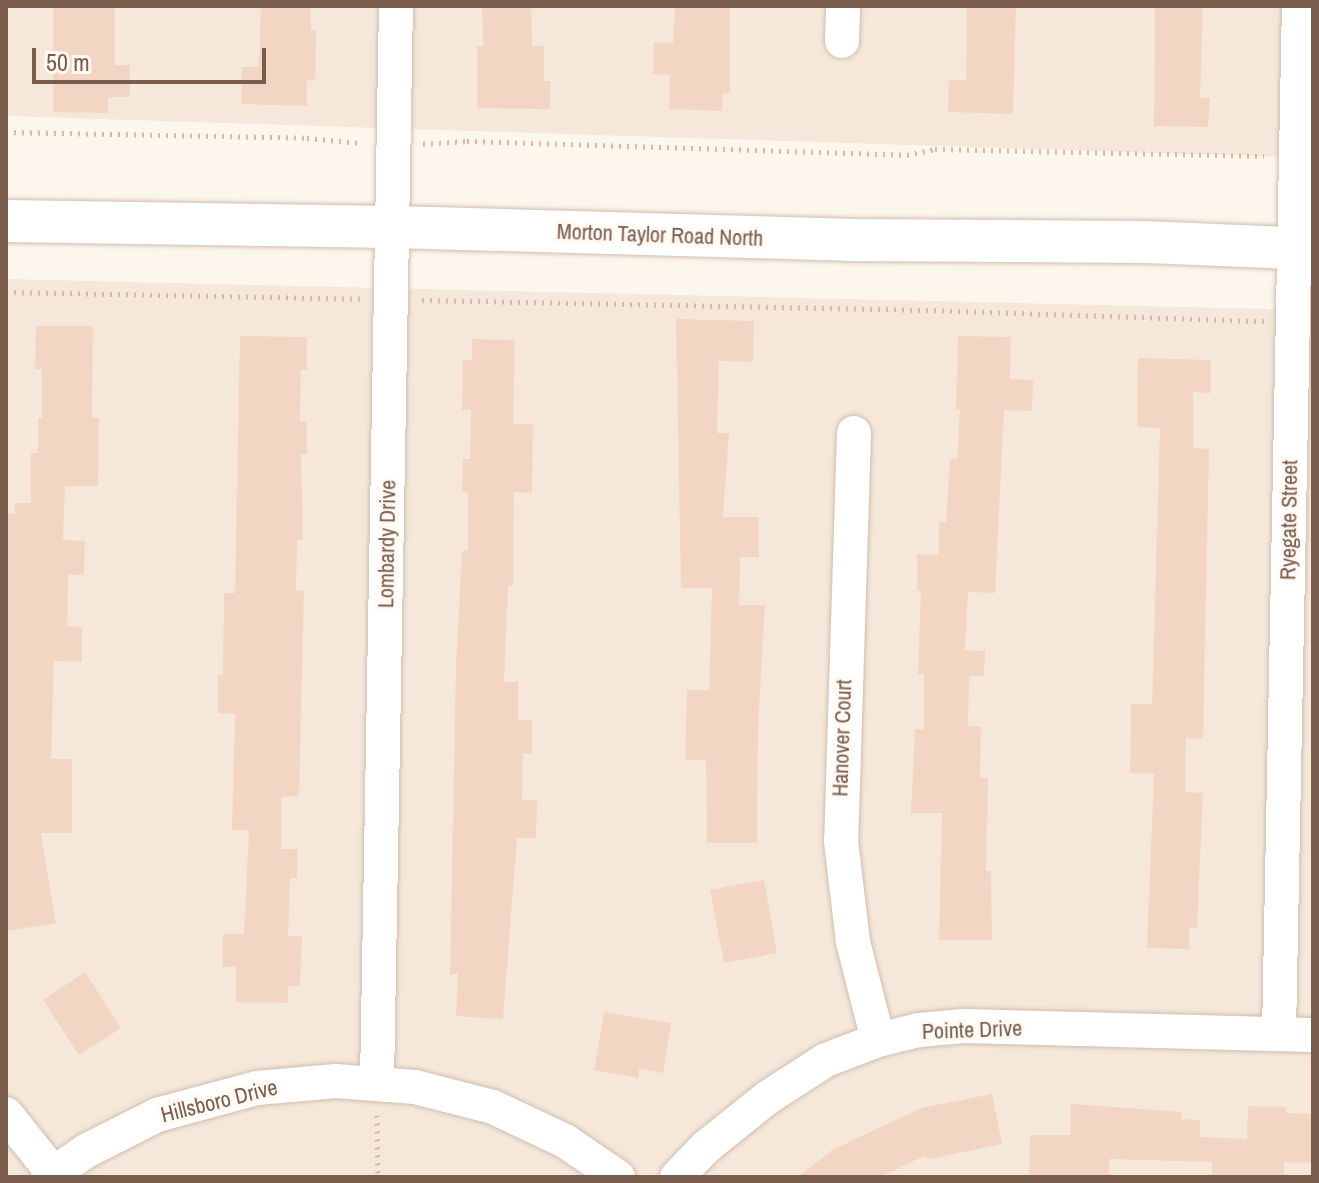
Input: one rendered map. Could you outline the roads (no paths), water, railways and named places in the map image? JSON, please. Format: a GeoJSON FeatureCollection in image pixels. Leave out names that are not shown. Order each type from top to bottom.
{"type":"FeatureCollection","features":[{"type":"Feature","properties":{"kind":"street","name":"Lombardy Drive"},"geometry":{"type":"LineString","coordinates":[[377,1082],[396,6]]}},
{"type":"Feature","properties":{"kind":"street"},"geometry":{"type":"LineString","coordinates":[[842,41],[843,6]]}},
{"type":"Feature","properties":{"kind":"street","name":"Ryegate Street"},"geometry":{"type":"LineString","coordinates":[[1279,1034],[1293,321],[1304,248],[1296,156],[1299,6]]}},
{"type":"Feature","properties":{"kind":"street","name":"Morton Taylor Road North"},"geometry":{"type":"LineString","coordinates":[[6,221],[1304,248]]}},
{"type":"Feature","properties":{"kind":"street","name":"Hanover Court"},"geometry":{"type":"LineString","coordinates":[[854,433],[841,841],[853,942],[878,1040]]}},
{"type":"Feature","properties":{"kind":"street","name":"Pointe Drive"},"geometry":{"type":"LineString","coordinates":[[677,1177],[706,1147],[767,1098],[826,1060],[878,1040],[919,1030],[963,1026],[1313,1035]]}},
{"type":"Feature","properties":{"kind":"street","name":"Hillsboro Drive"},"geometry":{"type":"LineString","coordinates":[[50,1175],[121,1132],[203,1100],[296,1082],[377,1082],[415,1087],[493,1107],[565,1141],[618,1177]]}},
{"type":"Feature","properties":{"kind":"street"},"geometry":{"type":"LineString","coordinates":[[6,1114],[50,1175]]}}]}
